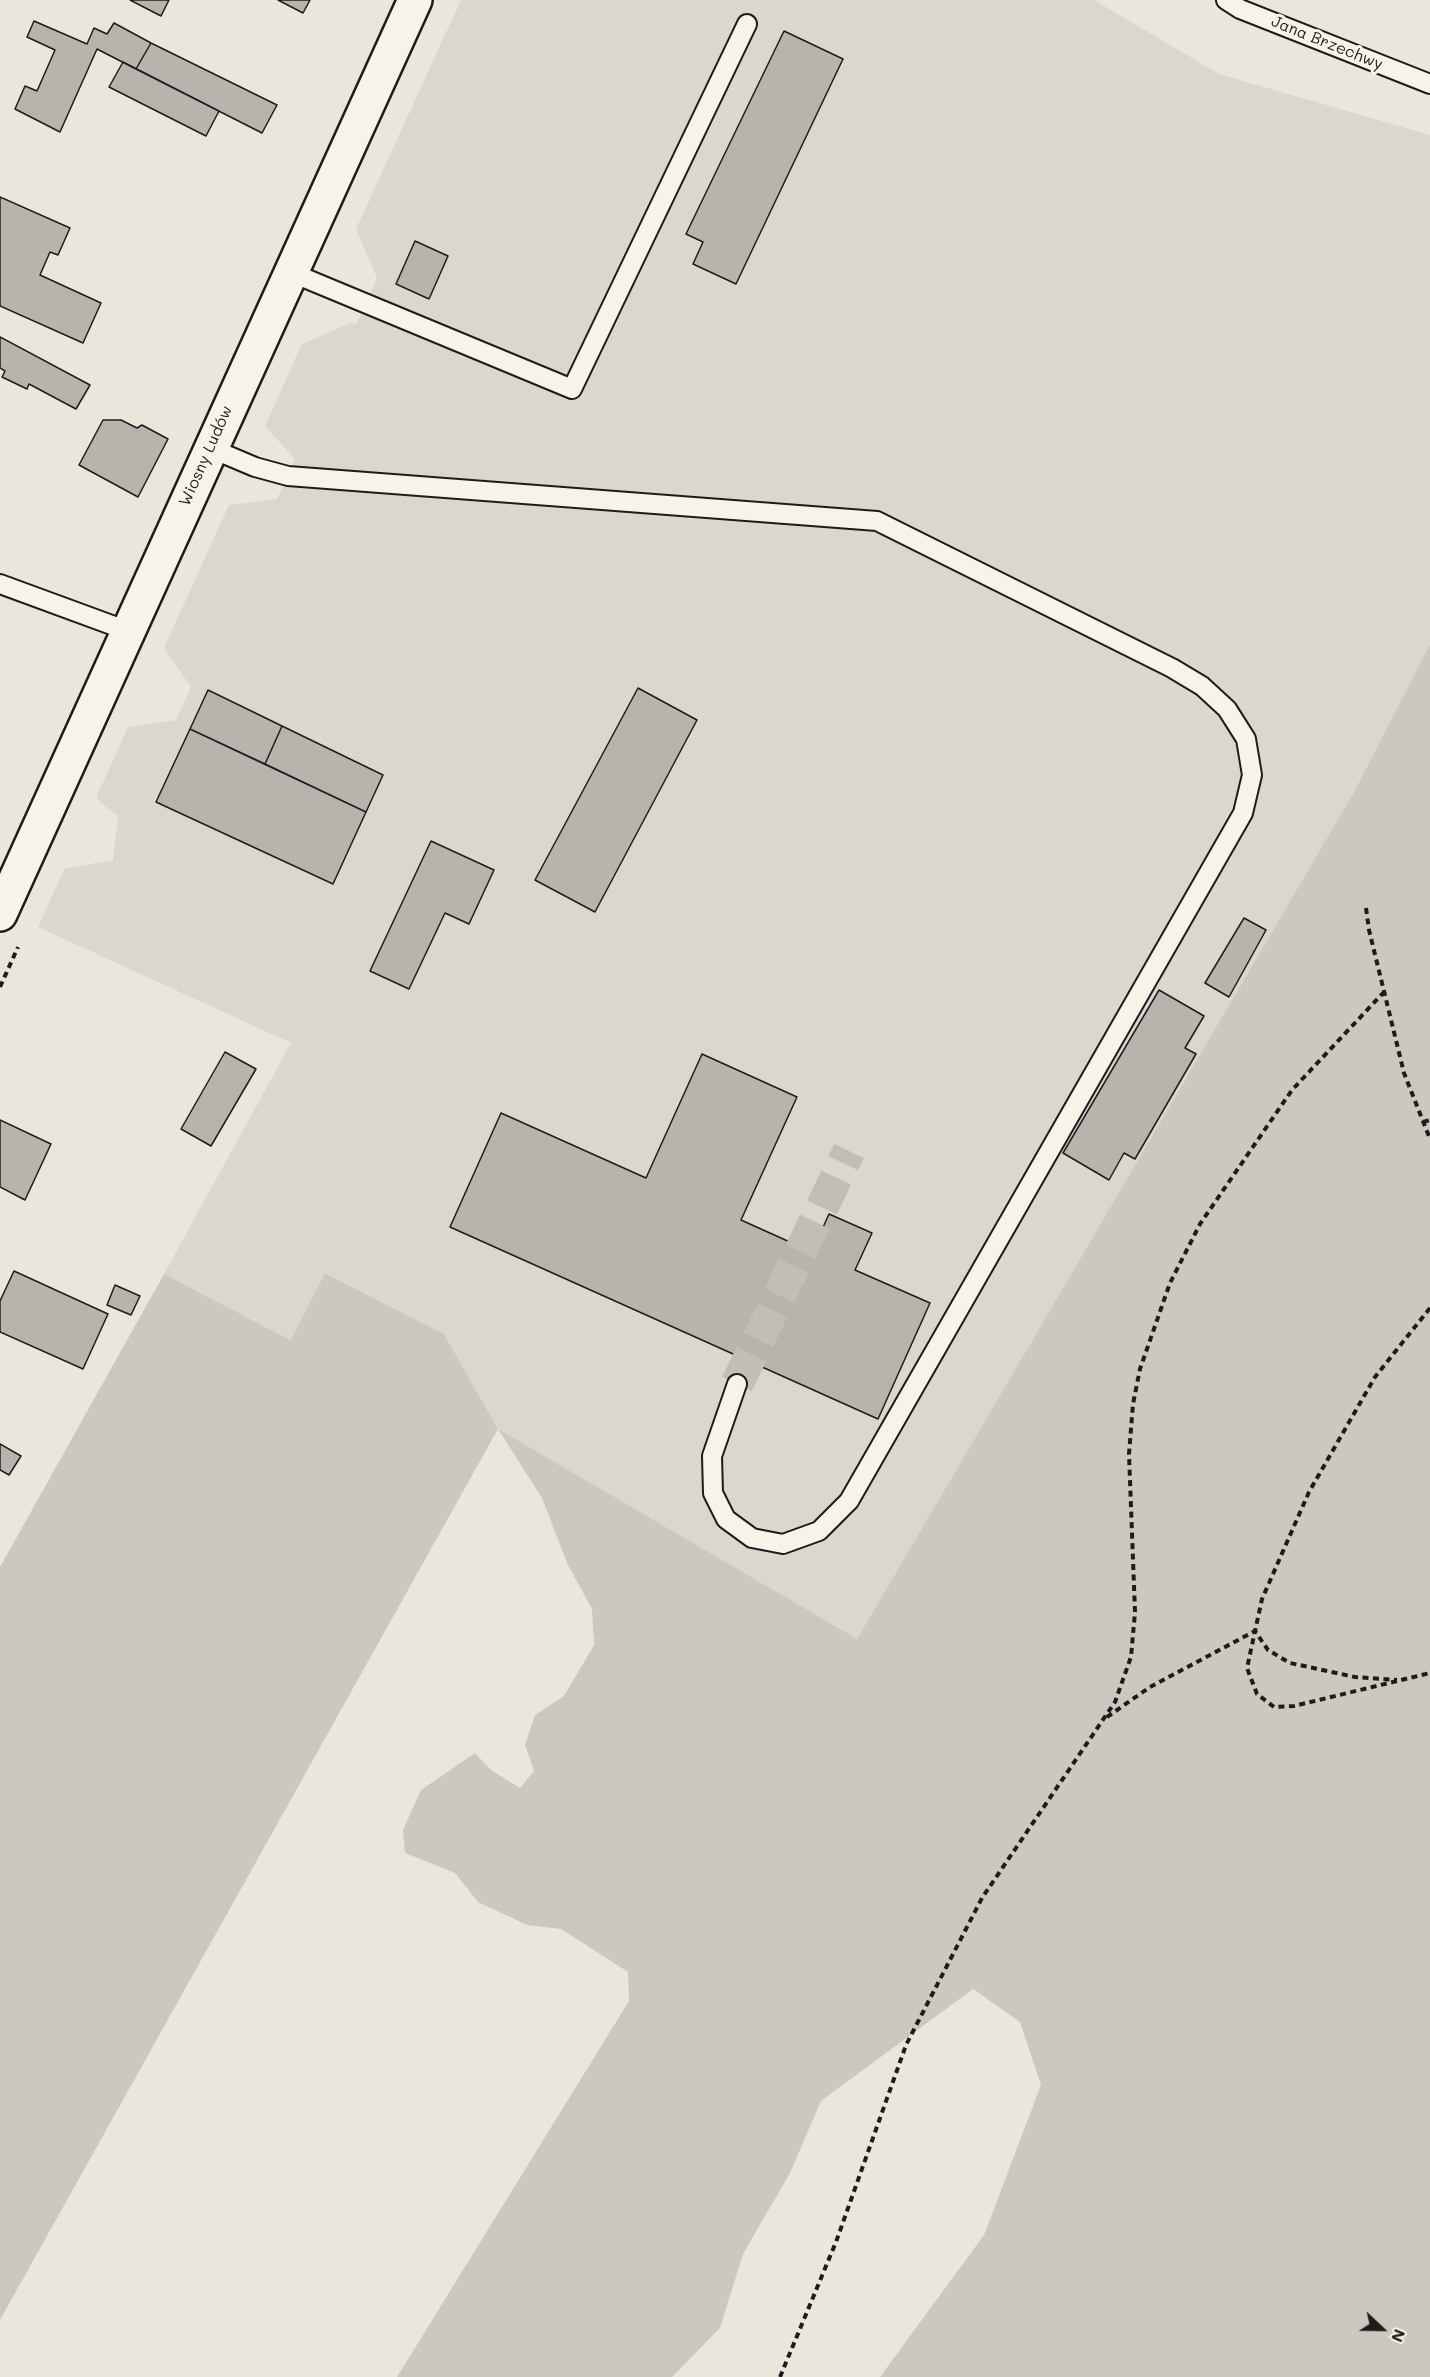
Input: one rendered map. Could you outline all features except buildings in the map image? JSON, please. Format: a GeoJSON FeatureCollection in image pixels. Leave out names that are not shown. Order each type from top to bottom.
{"type":"FeatureCollection","features":[{"type":"Feature","properties":{"kind":"street","name":"Wiosny Ludów"},"geometry":{"type":"LineString","coordinates":[[0,912],[415,0]]}},
{"type":"Feature","properties":{"kind":"lane","name":"Jana Brzechwy"},"geometry":{"type":"LineString","coordinates":[[1226,0],[1240,9],[1430,84]]}},
{"type":"Feature","properties":{"kind":"lane"},"geometry":{"type":"LineString","coordinates":[[290,272],[572,389],[747,24]]}},
{"type":"Feature","properties":{"kind":"lane"},"geometry":{"type":"LineString","coordinates":[[210,448],[255,467],[288,476],[877,521],[1172,668],[1202,686],[1227,709],[1246,739],[1252,775],[1243,813],[849,1501],[819,1531],[783,1544],[752,1538],[726,1519],[713,1492],[712,1456],[737,1384]]}},
{"type":"Feature","properties":{"kind":"lane"},"geometry":{"type":"LineString","coordinates":[[0,584],[128,631]]}},
{"type":"Feature","properties":{"kind":"path"},"geometry":{"type":"LineString","coordinates":[[1366,908],[1404,1073],[1430,1139]]}},
{"type":"Feature","properties":{"kind":"path"},"geometry":{"type":"LineString","coordinates":[[780,2377],[836,2242],[906,2045],[982,1898],[1115,1702],[1131,1657],[1135,1612],[1130,1454],[1133,1404],[1140,1369],[1170,1283],[1200,1224],[1292,1090],[1384,992]]}},
{"type":"Feature","properties":{"kind":"path"},"geometry":{"type":"LineString","coordinates":[[1423,1122],[1430,1120]]}},
{"type":"Feature","properties":{"kind":"path"},"geometry":{"type":"LineString","coordinates":[[1430,1308],[1375,1377],[1309,1492],[1262,1599],[1247,1668],[1257,1694],[1274,1707],[1294,1706],[1430,1673]]}},
{"type":"Feature","properties":{"kind":"path"},"geometry":{"type":"LineString","coordinates":[[1103,1720],[1150,1687],[1255,1631]]}},
{"type":"Feature","properties":{"kind":"path"},"geometry":{"type":"LineString","coordinates":[[1255,1631],[1268,1650],[1290,1663],[1355,1677],[1401,1680]]}},
{"type":"Feature","properties":{"kind":"shaded area"},"geometry":{"type":"Polygon","coordinates":[[[461,0],[1094,0],[1219,74],[1430,135],[1430,644],[1354,792],[857,1639],[658,1548],[498,1429],[444,1334],[326,1273],[292,1340],[164,1274],[291,1043],[38,927],[65,868],[113,861],[118,817],[96,798],[128,727],[176,720],[191,687],[164,648],[229,505],[277,499],[288,476],[295,459],[265,426],[302,344],[351,323],[356,324],[366,304],[377,278],[356,229],[461,0]]]}},
{"type":"Feature","properties":{"kind":"shaded area"},"geometry":{"type":"Polygon","coordinates":[[[1430,644],[1430,2377],[880,2377],[984,2235],[1041,2085],[1020,2022],[973,1989],[821,2101],[790,2173],[743,2254],[720,2328],[672,2377],[397,2377],[629,2001],[628,1972],[561,1929],[527,1925],[478,1902],[455,1873],[405,1853],[403,1830],[421,1790],[475,1753],[491,1770],[520,1788],[534,1771],[525,1745],[535,1715],[564,1696],[594,1645],[592,1609],[568,1565],[542,1498],[498,1429],[857,1639],[1354,792],[1430,644]]]}},
{"type":"Feature","properties":{"kind":"shaded area"},"geometry":{"type":"Polygon","coordinates":[[[325,1273],[444,1334],[498,1429],[0,2320],[0,1567],[164,1274],[291,1340],[325,1273]]]}},
{"type":"Feature","properties":{"kind":"tunnel"},"geometry":{"type":"LineString","coordinates":[[737,1384],[849,1151]]}}]}
